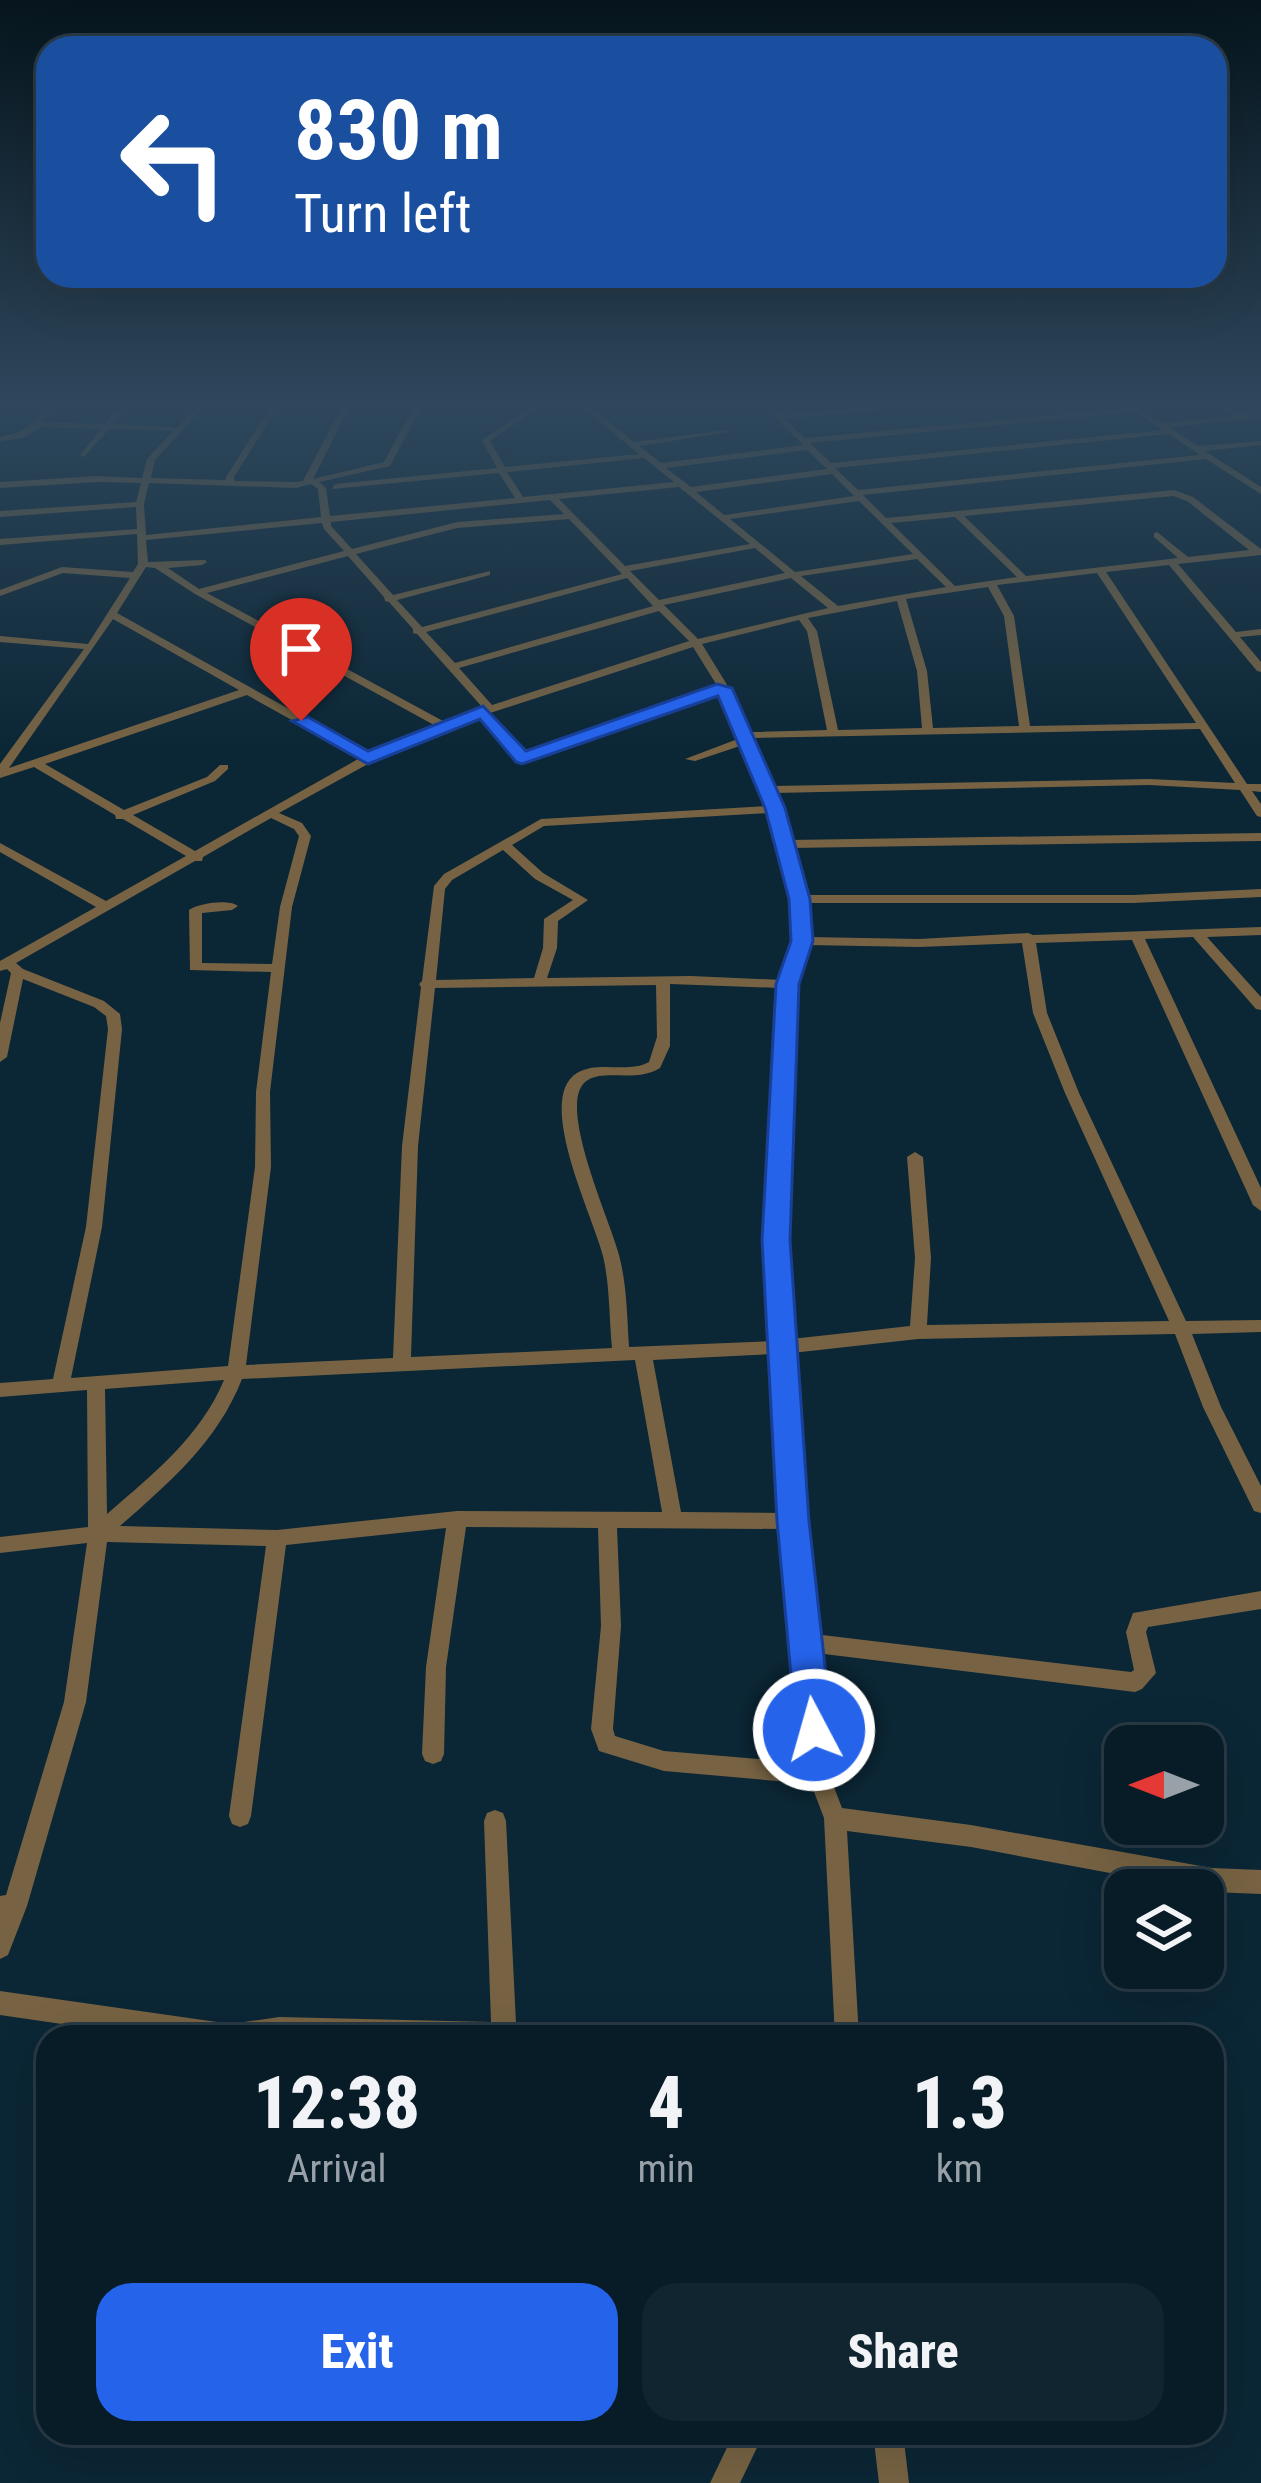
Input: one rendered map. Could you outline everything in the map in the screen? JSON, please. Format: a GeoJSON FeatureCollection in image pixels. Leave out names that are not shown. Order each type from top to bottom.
{"type":"FeatureCollection","features":[{"type":"Feature","properties":{"kind":"street"},"geometry":{"type":"LineString","coordinates":[[0,773],[91,647],[142,564],[141,518]]}},
{"type":"Feature","properties":{"kind":"street"},"geometry":{"type":"LineString","coordinates":[[0,542],[337,518]]}},
{"type":"Feature","properties":{"kind":"street"},"geometry":{"type":"LineString","coordinates":[[198,592],[457,525],[547,518]]}},
{"type":"Feature","properties":{"kind":"street"},"geometry":{"type":"LineString","coordinates":[[573,518],[695,643],[724,688],[771,800],[800,899],[802,941],[788,984],[776,1240],[793,1521],[818,1774],[835,1818],[846,2025]]}},
{"type":"Feature","properties":{"kind":"street"},"geometry":{"type":"LineString","coordinates":[[726,518],[838,611]]}},
{"type":"Feature","properties":{"kind":"street"},"geometry":{"type":"LineString","coordinates":[[881,518],[954,590]]}},
{"type":"Feature","properties":{"kind":"street"},"geometry":{"type":"LineString","coordinates":[[884,521],[912,518]]}},
{"type":"Feature","properties":{"kind":"street"},"geometry":{"type":"LineString","coordinates":[[961,518],[1025,580]]}},
{"type":"Feature","properties":{"kind":"street"},"geometry":{"type":"LineString","coordinates":[[1215,518],[1259,552]]}},
{"type":"Feature","properties":{"kind":"street"},"geometry":{"type":"LineString","coordinates":[[325,519],[346,552],[453,667],[519,758],[724,688]]}},
{"type":"Feature","properties":{"kind":"street"},"geometry":{"type":"LineString","coordinates":[[1157,535],[1261,669]]}},
{"type":"Feature","properties":{"kind":"street"},"geometry":{"type":"LineString","coordinates":[[417,631],[626,572],[759,545]]}},
{"type":"Feature","properties":{"kind":"street"},"geometry":{"type":"LineString","coordinates":[[8,967],[368,758],[486,710],[695,643],[838,611],[1025,580],[1259,552]]}},
{"type":"Feature","properties":{"kind":"street"},"geometry":{"type":"LineString","coordinates":[[453,667],[657,606],[794,574],[919,556]]}},
{"type":"Feature","properties":{"kind":"street"},"geometry":{"type":"LineString","coordinates":[[142,564],[202,562]]}},
{"type":"Feature","properties":{"kind":"street"},"geometry":{"type":"LineString","coordinates":[[158,566],[442,725]]}},
{"type":"Feature","properties":{"kind":"street"},"geometry":{"type":"LineString","coordinates":[[0,593],[62,570],[132,575]]}},
{"type":"Feature","properties":{"kind":"street"},"geometry":{"type":"LineString","coordinates":[[1100,570],[1261,813]]}},
{"type":"Feature","properties":{"kind":"street"},"geometry":{"type":"LineString","coordinates":[[388,599],[487,573]]}},
{"type":"Feature","properties":{"kind":"street"},"geometry":{"type":"LineString","coordinates":[[992,585],[1009,616],[1025,730]]}},
{"type":"Feature","properties":{"kind":"street"},"geometry":{"type":"LineString","coordinates":[[901,599],[922,671],[928,730]]}},
{"type":"Feature","properties":{"kind":"street"},"geometry":{"type":"LineString","coordinates":[[111,614],[368,758]]}},
{"type":"Feature","properties":{"kind":"street"},"geometry":{"type":"LineString","coordinates":[[803,619],[812,631],[833,732]]}},
{"type":"Feature","properties":{"kind":"street"},"geometry":{"type":"LineString","coordinates":[[1234,635],[1261,632]]}},
{"type":"Feature","properties":{"kind":"street"},"geometry":{"type":"LineString","coordinates":[[0,639],[91,647]]}},
{"type":"Feature","properties":{"kind":"street"},"geometry":{"type":"LineString","coordinates":[[0,773],[248,692]]}},
{"type":"Feature","properties":{"kind":"street"},"geometry":{"type":"LineString","coordinates":[[691,759],[748,737],[1202,726]]}},
{"type":"Feature","properties":{"kind":"street"},"geometry":{"type":"LineString","coordinates":[[37,764],[198,858]]}},
{"type":"Feature","properties":{"kind":"street"},"geometry":{"type":"LineString","coordinates":[[120,816],[211,779],[224,766]]}},
{"type":"Feature","properties":{"kind":"street"},"geometry":{"type":"LineString","coordinates":[[402,1365],[410,1146],[439,889],[448,878],[541,823],[771,800],[1149,782],[1261,788]]}},
{"type":"Feature","properties":{"kind":"street"},"geometry":{"type":"LineString","coordinates":[[98,1534],[207,1427],[228,1399],[236,1372],[263,1167],[262,1092],[287,894],[305,836],[298,826],[272,814]]}},
{"type":"Feature","properties":{"kind":"street"},"geometry":{"type":"LineString","coordinates":[[786,844],[866,847],[1261,837]]}},
{"type":"Feature","properties":{"kind":"street"},"geometry":{"type":"LineString","coordinates":[[0,847],[108,908]]}},
{"type":"Feature","properties":{"kind":"street"},"geometry":{"type":"LineString","coordinates":[[506,847],[539,876],[582,901],[551,919],[550,948],[540,980]]}},
{"type":"Feature","properties":{"kind":"street"},"geometry":{"type":"LineString","coordinates":[[800,899],[1086,900],[1261,893]]}},
{"type":"Feature","properties":{"kind":"street"},"geometry":{"type":"LineString","coordinates":[[232,906],[196,910],[195,967],[279,968]]}},
{"type":"Feature","properties":{"kind":"street"},"geometry":{"type":"LineString","coordinates":[[802,941],[919,943],[1261,931]]}},
{"type":"Feature","properties":{"kind":"street"},"geometry":{"type":"LineString","coordinates":[[1198,935],[1261,1006]]}},
{"type":"Feature","properties":{"kind":"street"},"geometry":{"type":"LineString","coordinates":[[1138,936],[1261,1205]]}},
{"type":"Feature","properties":{"kind":"street"},"geometry":{"type":"LineString","coordinates":[[1028,937],[1040,1013],[1212,1407],[1255,1472],[1261,1505]]}},
{"type":"Feature","properties":{"kind":"street"},"geometry":{"type":"LineString","coordinates":[[0,1057],[8,967]]}},
{"type":"Feature","properties":{"kind":"street"},"geometry":{"type":"LineString","coordinates":[[8,967],[99,1004],[113,1014],[115,1029],[94,1227],[60,1386]]}},
{"type":"Feature","properties":{"kind":"street"},"geometry":{"type":"LineString","coordinates":[[426,984],[540,980],[788,984]]}},
{"type":"Feature","properties":{"kind":"street"},"geometry":{"type":"LineString","coordinates":[[621,1354],[611,1255],[574,1146],[570,1090],[594,1071],[640,1072],[653,1067],[661,1056],[663,981]]}},
{"type":"Feature","properties":{"kind":"street"},"geometry":{"type":"LineString","coordinates":[[915,1157],[923,1258],[918,1332]]}},
{"type":"Feature","properties":{"kind":"street"},"geometry":{"type":"LineString","coordinates":[[0,1390],[236,1372],[782,1347],[918,1332],[1261,1326]]}},
{"type":"Feature","properties":{"kind":"street"},"geometry":{"type":"LineString","coordinates":[[643,1354],[673,1520]]}},
{"type":"Feature","properties":{"kind":"street"},"geometry":{"type":"LineString","coordinates":[[0,1947],[8,1907],[75,1702],[98,1534],[96,1384]]}},
{"type":"Feature","properties":{"kind":"street"},"geometry":{"type":"LineString","coordinates":[[0,1545],[98,1534],[277,1538],[457,1519],[793,1521]]}},
{"type":"Feature","properties":{"kind":"street"},"geometry":{"type":"LineString","coordinates":[[434,1754],[436,1667],[457,1519]]}},
{"type":"Feature","properties":{"kind":"street"},"geometry":{"type":"LineString","coordinates":[[608,1519],[611,1626],[602,1730],[607,1744],[664,1761],[818,1774]]}},
{"type":"Feature","properties":{"kind":"street"},"geometry":{"type":"LineString","coordinates":[[240,1816],[277,1538]]}},
{"type":"Feature","properties":{"kind":"street"},"geometry":{"type":"LineString","coordinates":[[805,1642],[1135,1682],[1145,1673],[1136,1631],[1140,1619],[1261,1600]]}},
{"type":"Feature","properties":{"kind":"street"},"geometry":{"type":"LineString","coordinates":[[835,1818],[971,1836],[1212,1880],[1261,1882]]}},
{"type":"Feature","properties":{"kind":"street"},"geometry":{"type":"LineString","coordinates":[[495,1821],[504,2025]]}},
{"type":"Feature","properties":{"kind":"street"},"geometry":{"type":"LineString","coordinates":[[0,2003],[154,2025]]}},
{"type":"Feature","properties":{"kind":"street"},"geometry":{"type":"LineString","coordinates":[[725,2483],[743,2445]]}},
{"type":"Feature","properties":{"kind":"street"},"geometry":{"type":"LineString","coordinates":[[889,2445],[894,2483]]}},
{"type":"Feature","properties":{"kind":"route"},"geometry":{"type":"LineString","coordinates":[[301,721],[368,758],[483,711],[522,758],[724,688],[748,735],[775,808],[800,899],[802,941],[788,984],[776,1240],[793,1521],[814,1730]]}}]}
